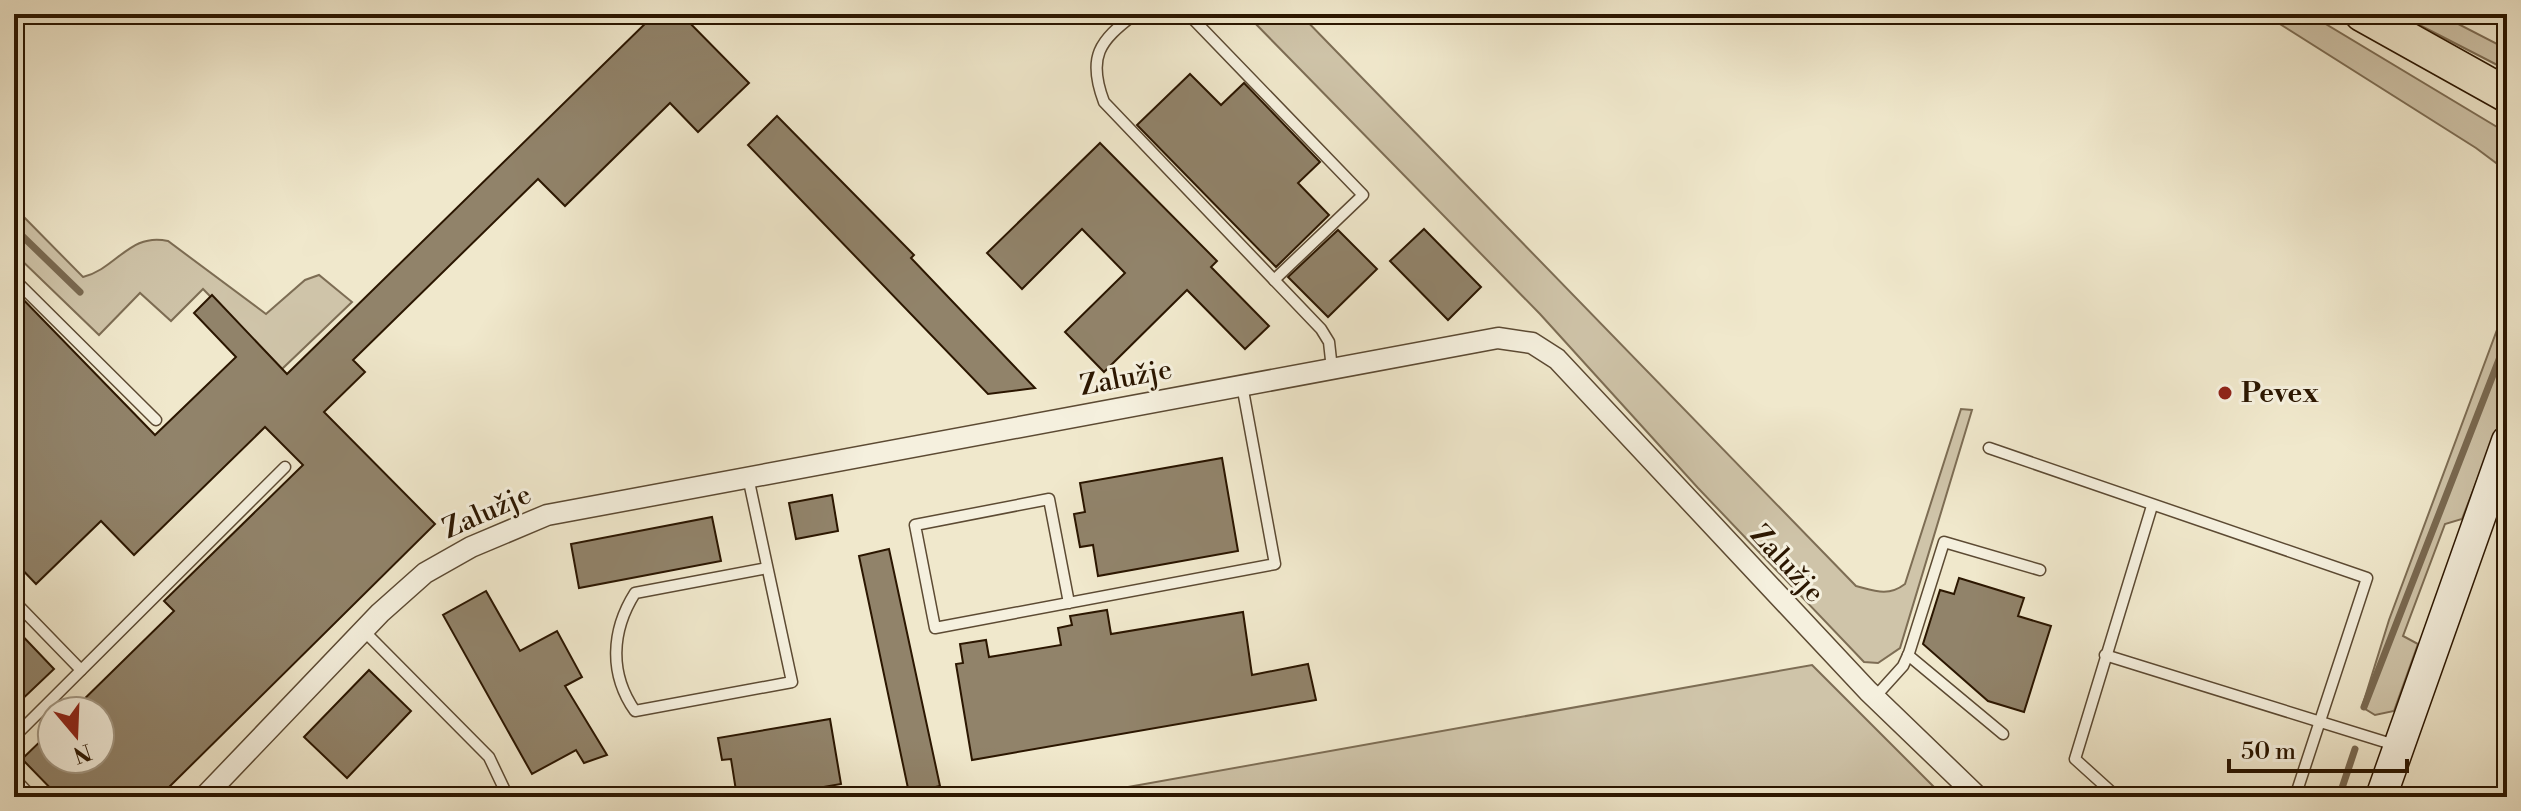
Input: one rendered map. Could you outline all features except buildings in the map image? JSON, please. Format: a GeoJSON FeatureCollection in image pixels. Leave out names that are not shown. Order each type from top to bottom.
{"type":"FeatureCollection","features":[{"type":"Feature","properties":{"kind":"main road"},"geometry":{"type":"LineString","coordinates":[[2362,14],[2505,95]]}},
{"type":"Feature","properties":{"kind":"main road"},"geometry":{"type":"LineString","coordinates":[[2381,797],[2507,441]]}},
{"type":"Feature","properties":{"kind":"street","name":"Zalužje"},"geometry":{"type":"LineString","coordinates":[[204,797],[363,630],[425,573],[471,547],[547,515],[1498,338],[1532,343],[1557,359],[1875,697],[1978,797]]}},
{"type":"Feature","properties":{"kind":"lane"},"geometry":{"type":"LineString","coordinates":[[1135,14],[1105,37],[1096,59],[1095,80],[1104,102],[1321,329],[1329,342],[1332,369]]}},
{"type":"Feature","properties":{"kind":"lane"},"geometry":{"type":"LineString","coordinates":[[1183,14],[1193,19],[1363,195],[1274,280]]}},
{"type":"Feature","properties":{"kind":"lane"},"geometry":{"type":"LineString","coordinates":[[14,279],[156,420]]}},
{"type":"Feature","properties":{"kind":"lane"},"geometry":{"type":"LineString","coordinates":[[1069,603],[1049,499],[915,525],[935,628],[1069,603],[1275,564],[1242,385]]}},
{"type":"Feature","properties":{"kind":"lane"},"geometry":{"type":"LineString","coordinates":[[1989,448],[2367,578],[2295,797]]}},
{"type":"Feature","properties":{"kind":"lane"},"geometry":{"type":"LineString","coordinates":[[14,737],[285,467]]}},
{"type":"Feature","properties":{"kind":"lane"},"geometry":{"type":"LineString","coordinates":[[748,477],[792,682],[635,711],[622,692],[616,667],[620,616],[635,593],[767,568]]}},
{"type":"Feature","properties":{"kind":"lane"},"geometry":{"type":"LineString","coordinates":[[2117,797],[2075,759],[2152,506]]}},
{"type":"Feature","properties":{"kind":"lane"},"geometry":{"type":"LineString","coordinates":[[1875,697],[1908,655],[1944,542],[2040,570]]}},
{"type":"Feature","properties":{"kind":"lane"},"geometry":{"type":"LineString","coordinates":[[14,601],[81,670]]}},
{"type":"Feature","properties":{"kind":"lane"},"geometry":{"type":"LineString","coordinates":[[363,630],[489,757],[508,797]]}},
{"type":"Feature","properties":{"kind":"lane"},"geometry":{"type":"LineString","coordinates":[[1908,655],[2003,734]]}},
{"type":"Feature","properties":{"kind":"lane"},"geometry":{"type":"LineString","coordinates":[[2105,655],[2400,746]]}},
{"type":"Feature","properties":{"kind":"lane"},"geometry":{"type":"LineString","coordinates":[[14,778],[32,797]]}},
{"type":"Feature","properties":{"kind":"shaded area"},"geometry":{"type":"Polygon","coordinates":[[[1246,14],[1300,14],[1856,586],[1887,592],[1905,584],[1961,409],[1972,410],[1900,648],[1878,663],[1864,662],[1698,488],[1540,314],[1246,14]]]}},
{"type":"Feature","properties":{"kind":"shaded area"},"geometry":{"type":"Polygon","coordinates":[[[2264,14],[2309,14],[2507,133],[2507,177],[2500,166],[2476,148],[2264,14]]]}},
{"type":"Feature","properties":{"kind":"shaded area"},"geometry":{"type":"Polygon","coordinates":[[[2398,14],[2439,14],[2507,49],[2507,70],[2398,14]]]}},
{"type":"Feature","properties":{"kind":"shaded area"},"geometry":{"type":"Polygon","coordinates":[[[14,207],[83,277],[105,267],[133,246],[155,240],[168,241],[266,314],[305,280],[319,275],[352,302],[282,369],[203,289],[171,321],[140,293],[99,335],[14,253],[14,207]]]}},
{"type":"Feature","properties":{"kind":"shaded area"},"geometry":{"type":"Polygon","coordinates":[[[2507,303],[2507,404],[2462,519],[2445,524],[2403,636],[2418,644],[2394,711],[2375,715],[2362,707],[2389,620],[2507,303]]]}},
{"type":"Feature","properties":{"kind":"shaded area"},"geometry":{"type":"Polygon","coordinates":[[[1812,665],[1944,797],[1072,797],[1812,665]]]}},
{"type":"Feature","properties":{"kind":"waterway"},"geometry":{"type":"LineString","coordinates":[[14,228],[80,292]]}},
{"type":"Feature","properties":{"kind":"waterway"},"geometry":{"type":"LineString","coordinates":[[2364,707],[2507,339]]}},
{"type":"Feature","properties":{"kind":"waterway"},"geometry":{"type":"LineString","coordinates":[[2339,797],[2355,749]]}},
{"type":"Feature","properties":{"kind":"place","name":"Pevex"},"geometry":{"type":"Point","coordinates":[2225,393]}}]}
